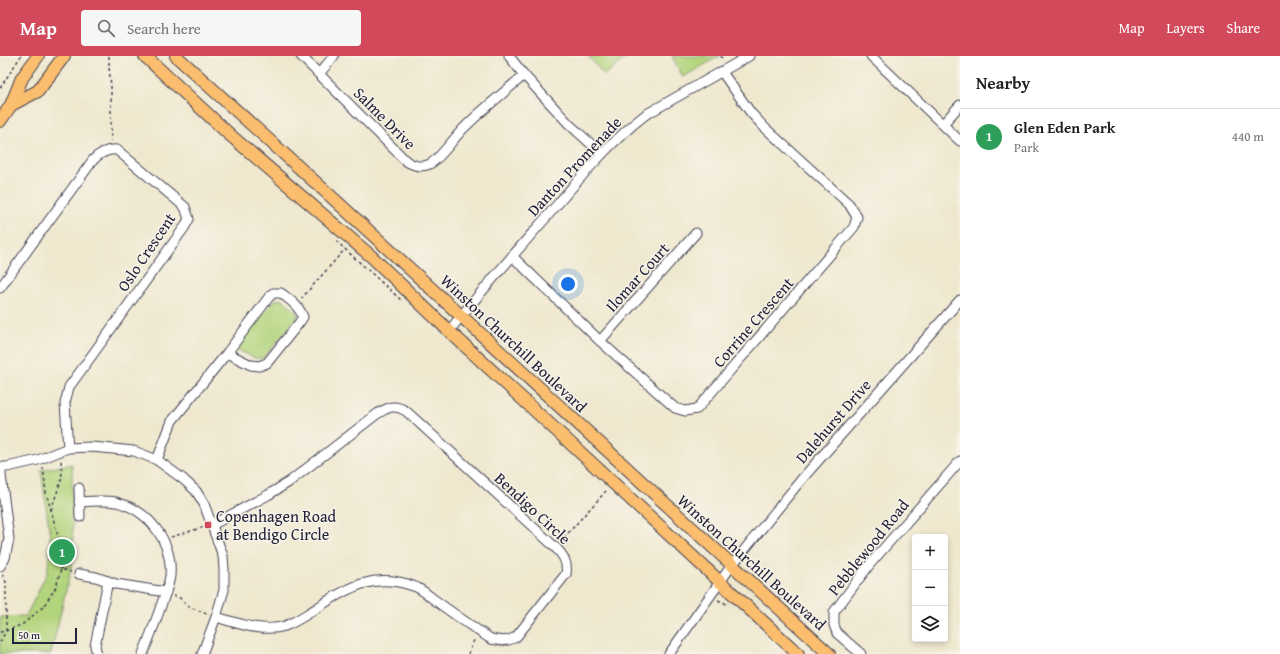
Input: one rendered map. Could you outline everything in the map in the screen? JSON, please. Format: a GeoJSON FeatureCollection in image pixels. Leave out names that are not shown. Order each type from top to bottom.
{"type":"FeatureCollection","features":[{"type":"Feature","properties":{"kind":"main road"},"geometry":{"type":"LineString","coordinates":[[0,121],[11,105],[22,78],[38,56]]}},
{"type":"Feature","properties":{"kind":"main road"},"geometry":{"type":"LineString","coordinates":[[11,105],[38,91],[64,56]]}},
{"type":"Feature","properties":{"kind":"main road"},"geometry":{"type":"LineString","coordinates":[[145,56],[230,135],[372,257],[449,331],[798,654]]}},
{"type":"Feature","properties":{"kind":"main road","name":"Winston Churchill Boulevard"},"geometry":{"type":"LineString","coordinates":[[176,56],[829,654]]}},
{"type":"Feature","properties":{"kind":"street","name":"Salme Drive"},"geometry":{"type":"LineString","coordinates":[[301,56],[406,161],[414,165],[422,166],[435,160],[465,126],[524,75]]}},
{"type":"Feature","properties":{"kind":"street"},"geometry":{"type":"LineString","coordinates":[[319,74],[334,56]]}},
{"type":"Feature","properties":{"kind":"street"},"geometry":{"type":"LineString","coordinates":[[509,56],[524,75],[569,124],[602,154]]}},
{"type":"Feature","properties":{"kind":"street","name":"Danton Promenade"},"geometry":{"type":"LineString","coordinates":[[449,331],[512,256],[602,154],[630,127],[645,115],[749,56]]}},
{"type":"Feature","properties":{"kind":"street"},"geometry":{"type":"LineString","coordinates":[[871,56],[960,141]]}},
{"type":"Feature","properties":{"kind":"street","name":"Corrine Crescent"},"geometry":{"type":"LineString","coordinates":[[512,256],[600,341],[675,408],[685,411],[697,409],[854,228],[857,217],[849,204],[759,122],[722,72]]}},
{"type":"Feature","properties":{"kind":"street"},"geometry":{"type":"LineString","coordinates":[[943,124],[960,105]]}},
{"type":"Feature","properties":{"kind":"street"},"geometry":{"type":"LineString","coordinates":[[0,288],[93,160],[101,152],[111,149]]}},
{"type":"Feature","properties":{"kind":"street","name":"Oslo Crescent"},"geometry":{"type":"LineString","coordinates":[[68,448],[65,403],[69,388],[189,219],[185,207],[117,150],[111,149]]}},
{"type":"Feature","properties":{"kind":"street","name":"Ilomar Court"},"geometry":{"type":"LineString","coordinates":[[600,341],[696,233]]}},
{"type":"Feature","properties":{"kind":"street"},"geometry":{"type":"LineString","coordinates":[[157,460],[172,420],[227,353],[269,297],[273,293],[281,293],[300,310],[303,317],[267,363],[259,366],[251,365],[227,353]]}},
{"type":"Feature","properties":{"kind":"street","name":"Dalehurst Drive"},"geometry":{"type":"LineString","coordinates":[[669,654],[732,566],[801,480],[959,304]]}},
{"type":"Feature","properties":{"kind":"street","name":"Bendigo Circle"},"geometry":{"type":"LineString","coordinates":[[212,525],[289,482],[377,414],[390,407],[398,407],[406,411],[555,547],[562,554],[567,566],[566,574],[516,637],[508,641],[491,639],[414,586],[395,581],[377,580],[356,586],[336,595],[301,618],[284,626],[268,628],[250,627],[216,617]]}},
{"type":"Feature","properties":{"kind":"street"},"geometry":{"type":"LineString","coordinates":[[0,566],[4,561],[9,543],[3,522],[0,467],[7,467],[42,458],[68,448],[92,447],[134,451],[157,460],[183,479],[196,492],[204,504],[223,556],[224,590],[216,617],[202,654]]}},
{"type":"Feature","properties":{"kind":"street","name":"Pebblewood Road"},"geometry":{"type":"LineString","coordinates":[[861,654],[838,632],[834,625],[834,612],[870,564],[960,461]]}},
{"type":"Feature","properties":{"kind":"street"},"geometry":{"type":"LineString","coordinates":[[79,488],[80,517]]}},
{"type":"Feature","properties":{"kind":"street"},"geometry":{"type":"LineString","coordinates":[[79,502],[108,501],[130,507],[146,517],[157,529],[164,540],[170,560],[170,579],[143,654]]}},
{"type":"Feature","properties":{"kind":"street"},"geometry":{"type":"LineString","coordinates":[[80,574],[116,584],[166,593]]}},
{"type":"Feature","properties":{"kind":"street"},"geometry":{"type":"LineString","coordinates":[[97,654],[95,643],[108,581]]}},
{"type":"Feature","properties":{"kind":"path"},"geometry":{"type":"LineString","coordinates":[[0,88],[22,56]]}},
{"type":"Feature","properties":{"kind":"path"},"geometry":{"type":"LineString","coordinates":[[109,56],[111,87],[111,149]]}},
{"type":"Feature","properties":{"kind":"path"},"geometry":{"type":"LineString","coordinates":[[296,305],[345,249]]}},
{"type":"Feature","properties":{"kind":"path"},"geometry":{"type":"LineString","coordinates":[[51,510],[62,478],[61,461],[57,453]]}},
{"type":"Feature","properties":{"kind":"path"},"geometry":{"type":"LineString","coordinates":[[0,632],[23,624],[43,607],[56,587],[61,569],[59,540],[46,492],[42,458]]}},
{"type":"Feature","properties":{"kind":"path"},"geometry":{"type":"LineString","coordinates":[[555,547],[606,491]]}},
{"type":"Feature","properties":{"kind":"path"},"geometry":{"type":"LineString","coordinates":[[164,540],[212,525]]}},
{"type":"Feature","properties":{"kind":"path"},"geometry":{"type":"LineString","coordinates":[[61,569],[80,574]]}},
{"type":"Feature","properties":{"kind":"path"},"geometry":{"type":"LineString","coordinates":[[0,571],[6,582],[6,631],[0,642]]}},
{"type":"Feature","properties":{"kind":"path"},"geometry":{"type":"LineString","coordinates":[[166,593],[180,598],[187,606],[216,617]]}},
{"type":"Feature","properties":{"kind":"path"},"geometry":{"type":"LineString","coordinates":[[468,654],[478,630]]}},
{"type":"Feature","properties":{"kind":"green space"},"geometry":{"type":"Polygon","coordinates":[[[588,56],[629,56],[604,75],[588,56]]]}},
{"type":"Feature","properties":{"kind":"green space"},"geometry":{"type":"Polygon","coordinates":[[[672,56],[720,56],[683,77],[672,56]]]}},
{"type":"Feature","properties":{"kind":"green space"},"geometry":{"type":"Polygon","coordinates":[[[276,299],[284,300],[297,313],[297,320],[263,358],[255,358],[234,348],[276,299]]]}},
{"type":"Feature","properties":{"kind":"green space"},"geometry":{"type":"Polygon","coordinates":[[[72,464],[73,560],[51,654],[0,654],[0,617],[26,616],[47,573],[51,543],[41,470],[72,464]]]}},
{"type":"Feature","properties":{"kind":"place","name":"Copenhagen Road at Bendigo Circle"},"geometry":{"type":"Point","coordinates":[208,525]}},
{"type":"Feature","properties":{"kind":"place","name":"Glen Eden Park"},"geometry":{"type":"Point","coordinates":[62,552]}}]}
